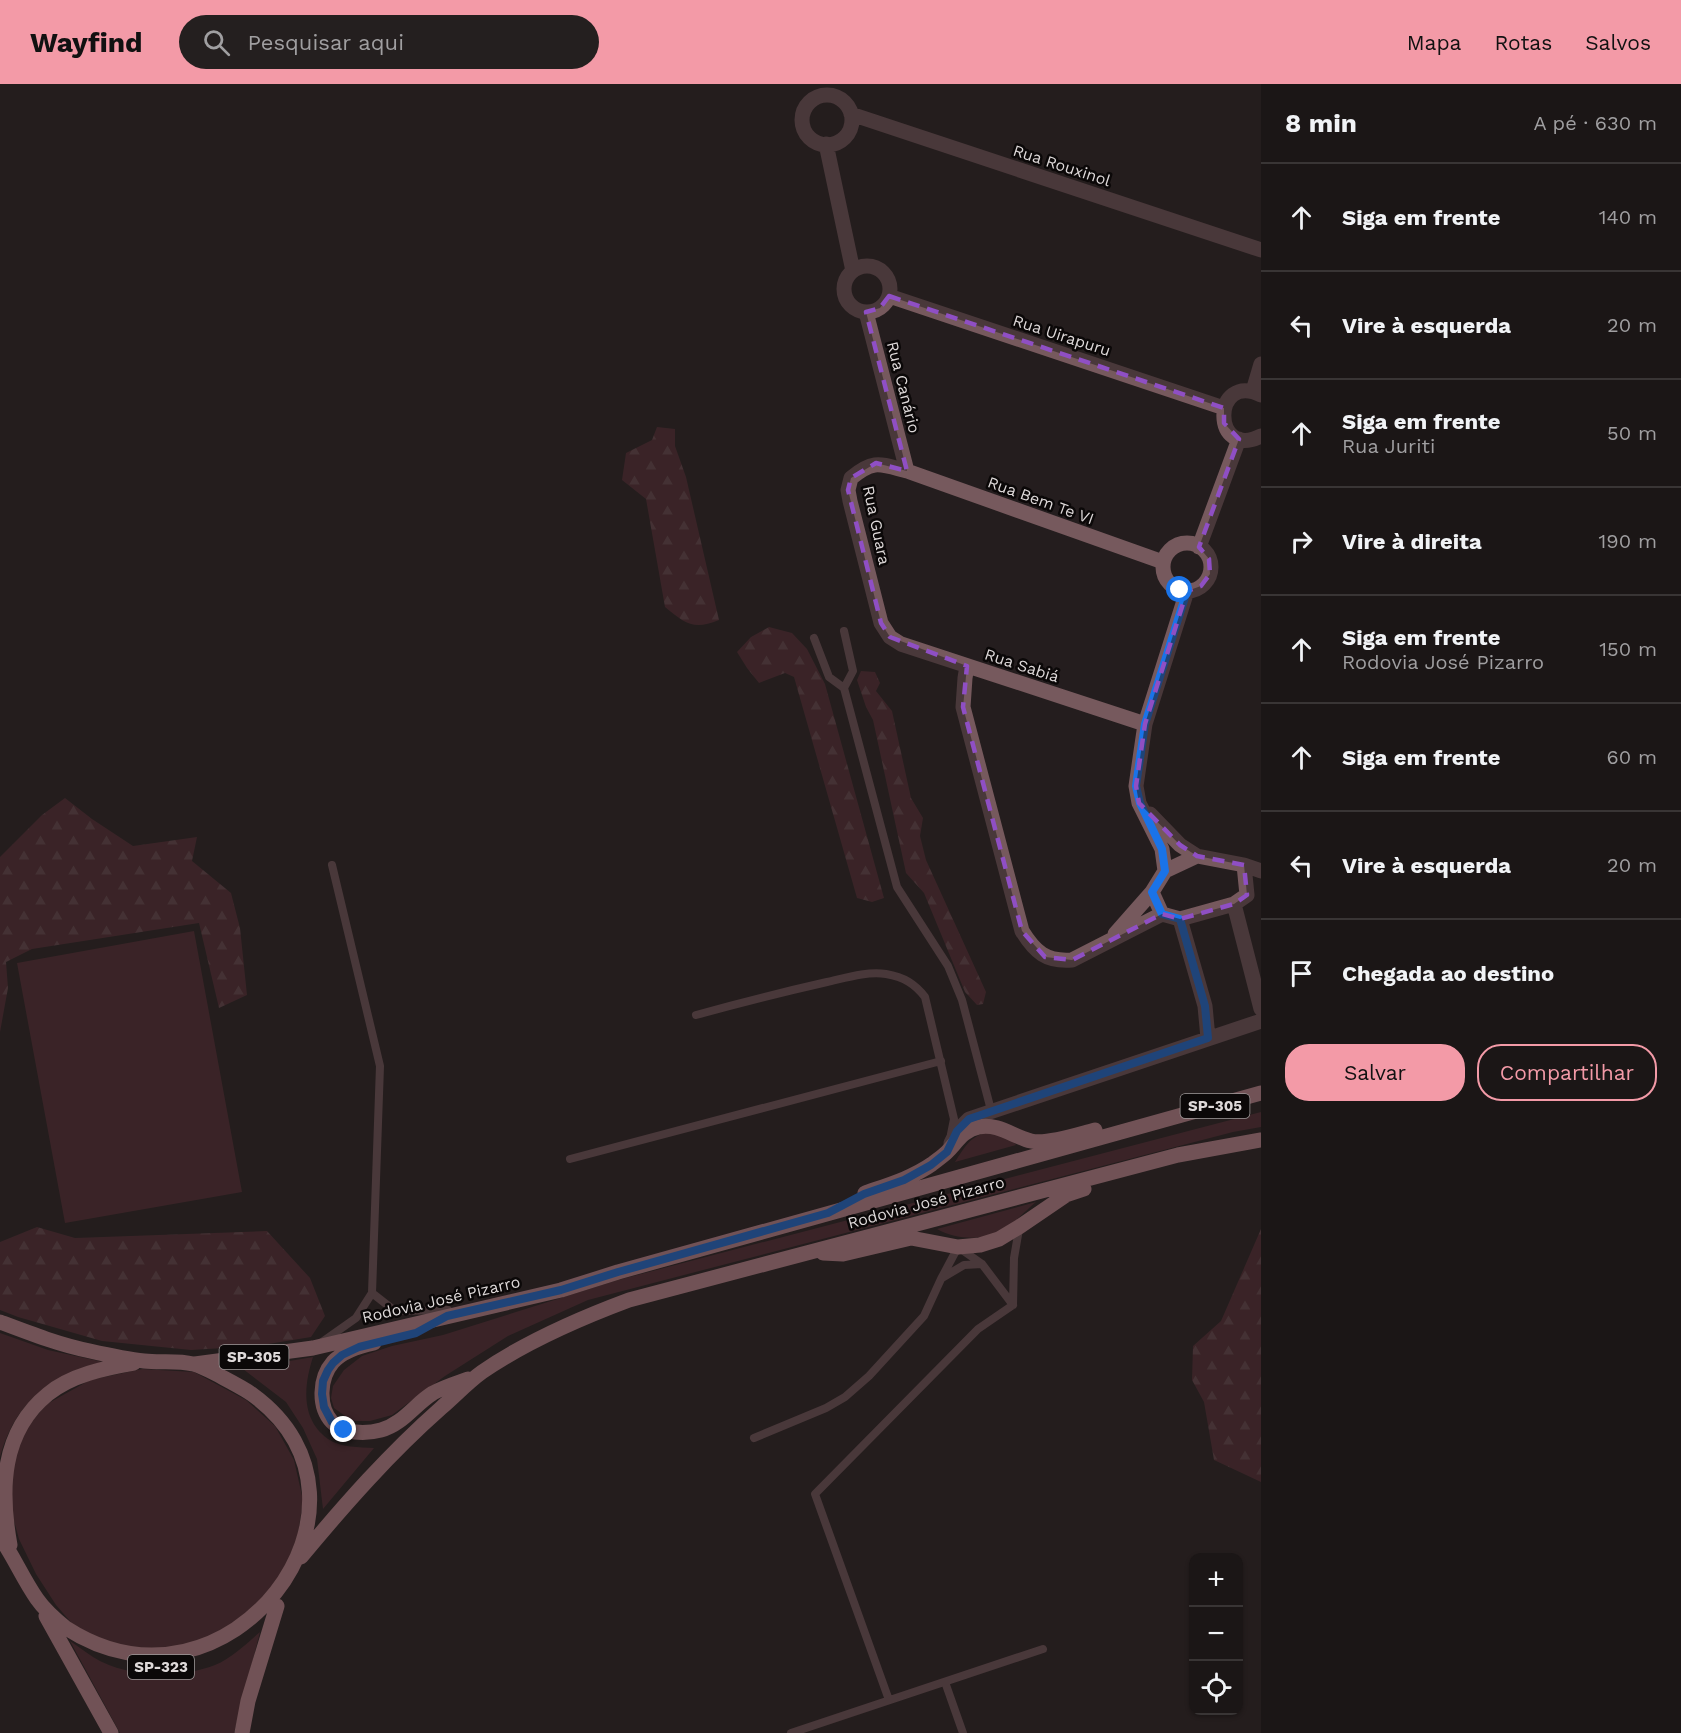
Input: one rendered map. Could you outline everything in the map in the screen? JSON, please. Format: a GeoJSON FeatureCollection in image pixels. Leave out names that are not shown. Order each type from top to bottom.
{"type":"FeatureCollection","features":[{"type":"Feature","properties":{"kind":"main road","name":"SP-305"},"geometry":{"type":"LineString","coordinates":[[1169,1119],[1261,1093]]}},
{"type":"Feature","properties":{"kind":"main road"},"geometry":{"type":"LineString","coordinates":[[828,1213],[864,1194],[904,1180],[931,1165],[947,1152],[958,1138],[967,1131],[980,1126],[999,1128],[1032,1142],[1044,1142],[1098,1129],[1169,1119]]}},
{"type":"Feature","properties":{"kind":"main road"},"geometry":{"type":"LineString","coordinates":[[828,1213],[1169,1119]]}},
{"type":"Feature","properties":{"kind":"main road","name":"Rodovia José Pizarro"},"geometry":{"type":"LineString","coordinates":[[301,1557],[374,1472],[404,1441],[480,1374],[508,1355],[587,1316],[629,1300],[1178,1155],[1261,1140]]}},
{"type":"Feature","properties":{"kind":"main road"},"geometry":{"type":"LineString","coordinates":[[811,1252],[843,1254],[912,1238],[958,1247],[980,1245],[999,1239],[1066,1194],[1102,1184],[1178,1155]]}},
{"type":"Feature","properties":{"kind":"main road","name":"Rodovia José Pizarro"},"geometry":{"type":"LineString","coordinates":[[195,1364],[313,1348],[561,1290],[828,1213]]}},
{"type":"Feature","properties":{"kind":"main road"},"geometry":{"type":"LineString","coordinates":[[447,1316],[416,1333],[359,1347],[342,1355],[333,1363],[323,1381],[322,1394],[324,1407],[332,1422],[344,1430],[362,1432],[382,1430],[403,1420],[433,1393],[480,1374]]}},
{"type":"Feature","properties":{"kind":"main road","name":"SP-323"},"geometry":{"type":"LineString","coordinates":[[0,1322],[29,1334],[88,1351],[144,1362],[195,1364],[251,1393],[268,1407],[301,1452],[307,1474],[310,1502],[301,1557],[280,1596],[258,1624],[229,1647],[196,1662],[163,1667],[128,1663],[95,1648],[66,1628],[38,1600]]}},
{"type":"Feature","properties":{"kind":"main road","name":"SP-323"},"geometry":{"type":"LineString","coordinates":[[12,1554],[4,1522],[3,1473],[9,1451],[23,1420],[48,1393],[68,1382],[90,1373],[144,1362]]}},
{"type":"Feature","properties":{"kind":"main road","name":"SP-323"},"geometry":{"type":"LineString","coordinates":[[0,1537],[12,1554],[111,1733]]}},
{"type":"Feature","properties":{"kind":"main road","name":"SP-323"},"geometry":{"type":"LineString","coordinates":[[242,1733],[248,1701],[280,1596]]}},
{"type":"Feature","properties":{"kind":"street"},"geometry":{"type":"LineString","coordinates":[[813,91],[843,101],[851,114],[850,129],[834,144],[811,139],[802,125],[804,109],[813,91]]}},
{"type":"Feature","properties":{"kind":"street","name":"Rua Rouxinol"},"geometry":{"type":"LineString","coordinates":[[851,114],[1261,250]]}},
{"type":"Feature","properties":{"kind":"street"},"geometry":{"type":"LineString","coordinates":[[826,144],[853,271]]}},
{"type":"Feature","properties":{"kind":"street"},"geometry":{"type":"LineString","coordinates":[[867,267],[880,271],[889,282],[889,296],[880,308],[866,312],[854,307],[846,296],[846,282],[853,271],[867,267]]}},
{"type":"Feature","properties":{"kind":"street","name":"Rua Uirapuru"},"geometry":{"type":"LineString","coordinates":[[889,296],[1224,408]]}},
{"type":"Feature","properties":{"kind":"street","name":"Rua Canário"},"geometry":{"type":"LineString","coordinates":[[866,312],[907,471]]}},
{"type":"Feature","properties":{"kind":"street"},"geometry":{"type":"LineString","coordinates":[[1261,364],[1257,393],[1238,393],[1232,396],[1224,408],[1224,423],[1227,430],[1239,439],[1247,440],[1261,436]]}},
{"type":"Feature","properties":{"kind":"street"},"geometry":{"type":"LineString","coordinates":[[1199,547],[1239,439]]}},
{"type":"Feature","properties":{"kind":"street","name":"Rua Guara"},"geometry":{"type":"LineString","coordinates":[[890,637],[881,623],[848,490],[851,478],[861,469],[876,464],[907,471]]}},
{"type":"Feature","properties":{"kind":"street","name":"Rua Bem Te VI"},"geometry":{"type":"LineString","coordinates":[[907,471],[1163,562]]}},
{"type":"Feature","properties":{"kind":"street"},"geometry":{"type":"LineString","coordinates":[[1177,545],[1199,547],[1209,559],[1210,574],[1201,586],[1187,591],[1180,590],[1168,582],[1165,576],[1163,562],[1166,555],[1177,545]]}},
{"type":"Feature","properties":{"kind":"street"},"geometry":{"type":"LineString","coordinates":[[1165,871],[1162,849],[1140,803],[1136,786],[1145,724],[1187,591]]}},
{"type":"Feature","properties":{"kind":"street","name":"Rua Sabiá"},"geometry":{"type":"LineString","coordinates":[[890,637],[901,644],[1145,724]]}},
{"type":"Feature","properties":{"kind":"street"},"geometry":{"type":"LineString","coordinates":[[967,666],[964,678],[963,707],[1022,931],[1032,947],[1045,957],[1060,961],[1072,960],[1162,914],[1180,919],[1234,904],[1254,892],[1244,865]]}},
{"type":"Feature","properties":{"kind":"street"},"geometry":{"type":"LineString","coordinates":[[1140,803],[1180,845],[1197,856],[1244,865],[1261,871]]}},
{"type":"Feature","properties":{"kind":"street"},"geometry":{"type":"LineString","coordinates":[[1109,941],[1152,892],[1165,871],[1197,856]]}},
{"type":"Feature","properties":{"kind":"street"},"geometry":{"type":"LineString","coordinates":[[1152,892],[1162,914]]}},
{"type":"Feature","properties":{"kind":"street"},"geometry":{"type":"LineString","coordinates":[[1234,904],[1261,1009]]}},
{"type":"Feature","properties":{"kind":"street"},"geometry":{"type":"LineString","coordinates":[[1180,919],[1205,1006],[1208,1038]]}},
{"type":"Feature","properties":{"kind":"street"},"geometry":{"type":"LineString","coordinates":[[961,1119],[1261,1021]]}},
{"type":"Feature","properties":{"kind":"street"},"geometry":{"type":"LineString","coordinates":[[991,1110],[999,1128]]}},
{"type":"Feature","properties":{"kind":"street"},"geometry":{"type":"LineString","coordinates":[[961,1119],[985,1121],[999,1128]]}},
{"type":"Feature","properties":{"kind":"street"},"geometry":{"type":"LineString","coordinates":[[947,1152],[961,1119]]}},
{"type":"Feature","properties":{"kind":"lane"},"geometry":{"type":"LineString","coordinates":[[844,631],[853,671],[844,688]]}},
{"type":"Feature","properties":{"kind":"lane"},"geometry":{"type":"LineString","coordinates":[[814,638],[829,677],[844,688],[897,886],[948,966],[962,1000],[991,1110]]}},
{"type":"Feature","properties":{"kind":"lane"},"geometry":{"type":"LineString","coordinates":[[313,1348],[356,1318],[372,1293],[380,1066],[332,865]]}},
{"type":"Feature","properties":{"kind":"lane"},"geometry":{"type":"LineString","coordinates":[[696,1015],[766,996],[848,978],[885,974],[905,979],[925,998],[941,1061],[961,1119]]}},
{"type":"Feature","properties":{"kind":"lane"},"geometry":{"type":"LineString","coordinates":[[570,1159],[941,1061]]}},
{"type":"Feature","properties":{"kind":"lane"},"geometry":{"type":"LineString","coordinates":[[1012,1305],[1014,1258],[1019,1227]]}},
{"type":"Feature","properties":{"kind":"lane"},"geometry":{"type":"LineString","coordinates":[[754,1438],[826,1408],[869,1377],[924,1316],[958,1247],[981,1264],[1012,1305]]}},
{"type":"Feature","properties":{"kind":"lane"},"geometry":{"type":"LineString","coordinates":[[941,1279],[964,1265],[981,1264]]}},
{"type":"Feature","properties":{"kind":"lane"},"geometry":{"type":"LineString","coordinates":[[372,1293],[395,1311],[474,1310]]}},
{"type":"Feature","properties":{"kind":"lane"},"geometry":{"type":"LineString","coordinates":[[889,1700],[815,1494],[978,1329],[1012,1305]]}},
{"type":"Feature","properties":{"kind":"lane"},"geometry":{"type":"LineString","coordinates":[[791,1733],[1043,1649]]}},
{"type":"Feature","properties":{"kind":"lane"},"geometry":{"type":"LineString","coordinates":[[945,1682],[963,1733]]}},
{"type":"Feature","properties":{"kind":"highlighted area"},"geometry":{"type":"Polygon","coordinates":[[[889,296],[1224,408],[1224,423],[1239,439],[1199,547],[1209,559],[1210,574],[1201,586],[1187,591],[1145,724],[1136,786],[1139,803],[1180,845],[1197,856],[1244,865],[1247,895],[1234,904],[1180,919],[1162,914],[1072,960],[1045,957],[1022,931],[963,707],[967,666],[890,637],[881,623],[848,490],[851,478],[876,463],[907,471],[866,312],[880,308],[889,296]]]}},
{"type":"Feature","properties":{"kind":"green space"},"geometry":{"type":"Polygon","coordinates":[[[657,427],[675,429],[675,446],[686,477],[719,620],[702,625],[690,624],[665,607],[646,499],[622,480],[626,453],[652,440],[657,427]]]}},
{"type":"Feature","properties":{"kind":"green space"},"geometry":{"type":"Polygon","coordinates":[[[769,627],[792,633],[807,649],[825,684],[884,898],[872,902],[857,898],[794,677],[785,673],[759,683],[737,652],[751,637],[769,627]]]}},
{"type":"Feature","properties":{"kind":"green space"},"geometry":{"type":"Polygon","coordinates":[[[861,671],[875,672],[880,683],[876,691],[892,711],[911,798],[923,818],[920,836],[926,860],[986,992],[983,1004],[977,1005],[965,992],[924,893],[906,873],[873,720],[857,680],[861,671]]]}},
{"type":"Feature","properties":{"kind":"green space"},"geometry":{"type":"Polygon","coordinates":[[[65,798],[133,846],[197,837],[192,861],[231,893],[240,928],[247,995],[219,1008],[199,923],[32,949],[6,962],[8,988],[0,1032],[0,857],[42,815],[65,798]]]}},
{"type":"Feature","properties":{"kind":"green space"},"geometry":{"type":"Polygon","coordinates":[[[194,931],[242,1192],[65,1223],[17,963],[194,931]]]}},
{"type":"Feature","properties":{"kind":"green space"},"geometry":{"type":"Polygon","coordinates":[[[1261,1112],[1261,1127],[1233,1132],[588,1300],[508,1336],[445,1376],[392,1415],[370,1421],[352,1421],[334,1408],[331,1398],[333,1386],[344,1370],[362,1356],[392,1346],[443,1335],[618,1280],[1261,1112]]]}},
{"type":"Feature","properties":{"kind":"green space"},"geometry":{"type":"Polygon","coordinates":[[[988,1132],[1010,1138],[1016,1145],[955,1162],[972,1140],[988,1132]]]}},
{"type":"Feature","properties":{"kind":"green space"},"geometry":{"type":"Polygon","coordinates":[[[1036,1202],[1009,1226],[993,1235],[968,1238],[951,1235],[937,1229],[1036,1202]]]}},
{"type":"Feature","properties":{"kind":"green space"},"geometry":{"type":"Polygon","coordinates":[[[37,1227],[75,1238],[267,1231],[310,1278],[325,1316],[311,1337],[256,1346],[191,1350],[102,1341],[18,1317],[0,1310],[0,1242],[37,1227]]]}},
{"type":"Feature","properties":{"kind":"green space"},"geometry":{"type":"Polygon","coordinates":[[[1261,1229],[1261,1482],[1214,1460],[1204,1402],[1192,1380],[1193,1346],[1221,1321],[1261,1229]]]}},
{"type":"Feature","properties":{"kind":"green space"},"geometry":{"type":"Polygon","coordinates":[[[0,1333],[48,1350],[108,1363],[58,1383],[35,1397],[21,1411],[6,1438],[0,1457],[0,1333]]]}},
{"type":"Feature","properties":{"kind":"green space"},"geometry":{"type":"Polygon","coordinates":[[[313,1357],[306,1390],[309,1412],[319,1431],[328,1439],[339,1444],[374,1448],[323,1509],[317,1459],[303,1428],[286,1402],[243,1369],[313,1357]]]}},
{"type":"Feature","properties":{"kind":"green space"},"geometry":{"type":"Polygon","coordinates":[[[142,1369],[194,1372],[246,1400],[275,1426],[294,1460],[303,1500],[298,1534],[283,1574],[236,1634],[220,1646],[193,1656],[166,1661],[130,1657],[75,1627],[56,1605],[36,1574],[19,1539],[11,1510],[14,1455],[28,1426],[47,1404],[90,1380],[142,1369]]]}},
{"type":"Feature","properties":{"kind":"green space"},"geometry":{"type":"Polygon","coordinates":[[[260,1632],[234,1733],[120,1733],[70,1641],[93,1657],[121,1669],[169,1674],[201,1670],[215,1665],[233,1655],[260,1632]]]}},
{"type":"Feature","properties":{"kind":"route"},"geometry":{"type":"LineString","coordinates":[[344,1430],[332,1422],[324,1407],[323,1381],[333,1363],[342,1355],[359,1347],[416,1333],[447,1316],[561,1290],[828,1213],[864,1194],[904,1180],[931,1165],[947,1152],[957,1131],[969,1119],[1208,1038],[1205,1006],[1180,919],[1162,914],[1152,892],[1165,871],[1162,849],[1140,803],[1136,786],[1145,724],[1187,591],[1180,590]]}}]}
